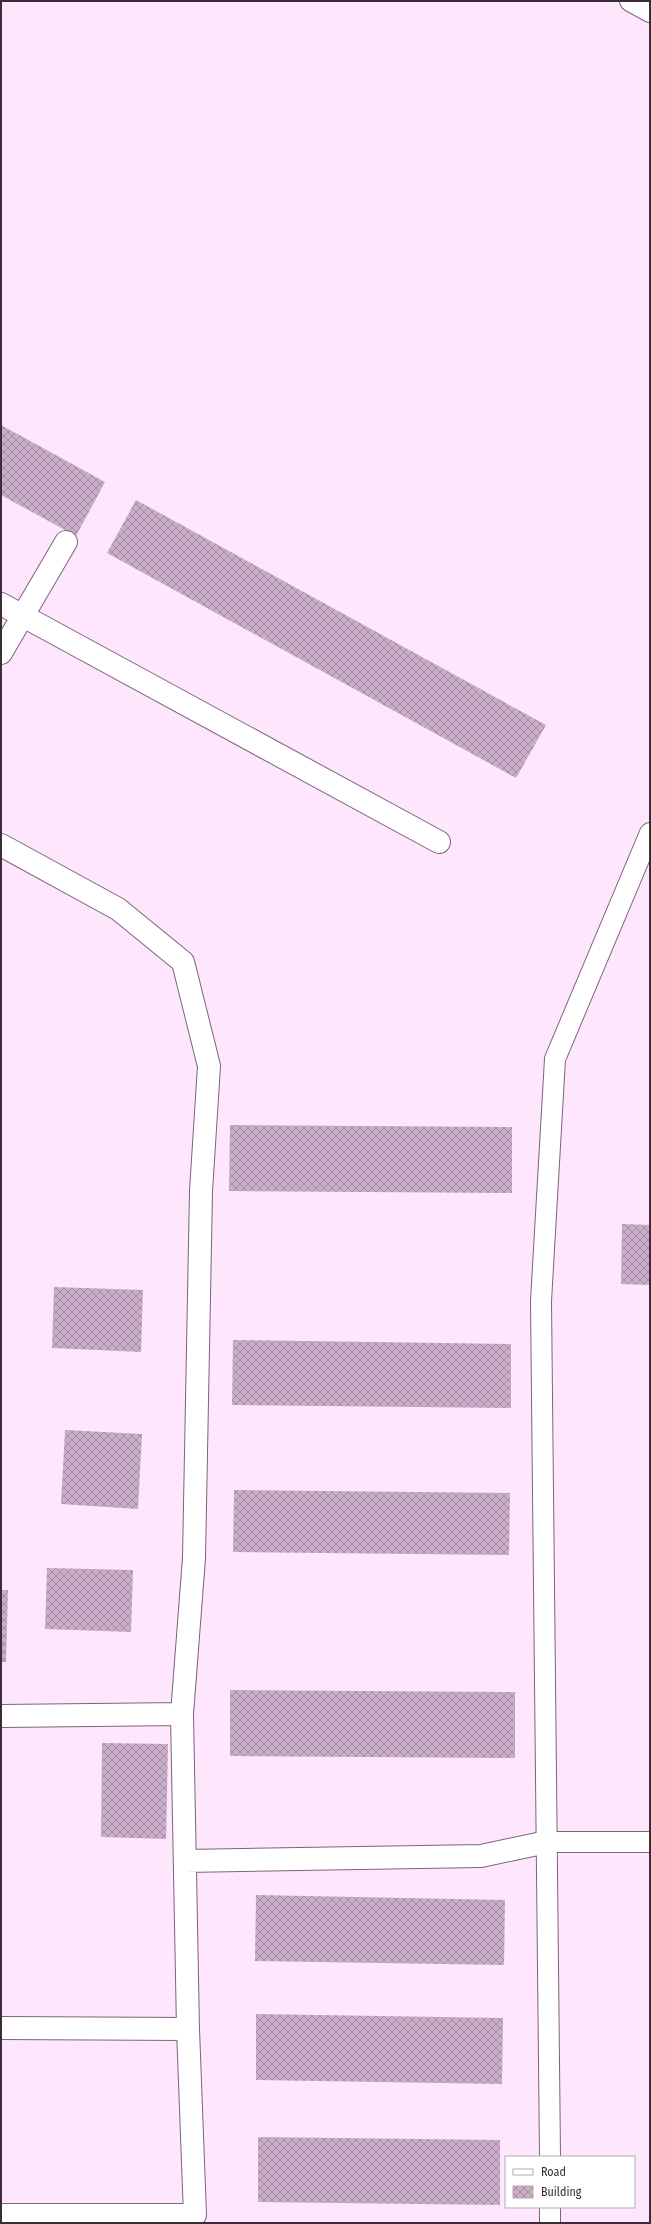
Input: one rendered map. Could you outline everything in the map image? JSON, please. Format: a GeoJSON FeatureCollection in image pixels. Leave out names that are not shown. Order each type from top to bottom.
{"type":"FeatureCollection","features":[{"type":"Feature","properties":{"kind":"street"},"geometry":{"type":"LineString","coordinates":[[1,653],[66,542]]}},
{"type":"Feature","properties":{"kind":"street"},"geometry":{"type":"LineString","coordinates":[[1,604],[439,842]]}},
{"type":"Feature","properties":{"kind":"street"},"geometry":{"type":"LineString","coordinates":[[1,845],[118,909],[183,962],[209,1066],[201,1191],[194,1558],[182,1714],[188,2029],[195,2215],[1,2215]]}},
{"type":"Feature","properties":{"kind":"street"},"geometry":{"type":"LineString","coordinates":[[1,1716],[182,1714]]}},
{"type":"Feature","properties":{"kind":"street"},"geometry":{"type":"LineString","coordinates":[[185,1861],[480,1856],[547,1842]]}},
{"type":"Feature","properties":{"kind":"street"},"geometry":{"type":"LineString","coordinates":[[1,2028],[188,2029]]}},
{"type":"Feature","properties":{"kind":"lane"},"geometry":{"type":"LineString","coordinates":[[630,1],[650,12]]}},
{"type":"Feature","properties":{"kind":"lane"},"geometry":{"type":"LineString","coordinates":[[550,2156],[541,1301],[555,1060],[650,833]]}},
{"type":"Feature","properties":{"kind":"lane"},"geometry":{"type":"LineString","coordinates":[[547,1842],[650,1842]]}},
{"type":"Feature","properties":{"kind":"lane"},"geometry":{"type":"LineString","coordinates":[[550,2208],[550,2223]]}},
{"type":"Feature","properties":{"kind":"building"},"geometry":{"type":"Polygon","coordinates":[[[1,425],[105,482],[76,536],[1,495],[1,425]]]}},
{"type":"Feature","properties":{"kind":"building"},"geometry":{"type":"Polygon","coordinates":[[[136,500],[546,725],[516,778],[107,553],[136,500]]]}},
{"type":"Feature","properties":{"kind":"building"},"geometry":{"type":"Polygon","coordinates":[[[230,1125],[512,1127],[512,1193],[229,1191],[230,1125]]]}},
{"type":"Feature","properties":{"kind":"building"},"geometry":{"type":"Polygon","coordinates":[[[622,1224],[650,1225],[650,1285],[621,1284],[622,1224]]]}},
{"type":"Feature","properties":{"kind":"building"},"geometry":{"type":"Polygon","coordinates":[[[54,1287],[143,1290],[141,1352],[52,1348],[54,1287]]]}},
{"type":"Feature","properties":{"kind":"building"},"geometry":{"type":"Polygon","coordinates":[[[233,1340],[511,1344],[511,1408],[232,1405],[233,1340]]]}},
{"type":"Feature","properties":{"kind":"building"},"geometry":{"type":"Polygon","coordinates":[[[65,1430],[142,1434],[138,1509],[61,1504],[65,1430]]]}},
{"type":"Feature","properties":{"kind":"building"},"geometry":{"type":"Polygon","coordinates":[[[234,1490],[510,1493],[509,1555],[233,1552],[234,1490]]]}},
{"type":"Feature","properties":{"kind":"building"},"geometry":{"type":"Polygon","coordinates":[[[47,1568],[133,1570],[131,1632],[45,1629],[47,1568]]]}},
{"type":"Feature","properties":{"kind":"building"},"geometry":{"type":"Polygon","coordinates":[[[1,1590],[8,1590],[6,1662],[1,1662],[1,1590]]]}},
{"type":"Feature","properties":{"kind":"building"},"geometry":{"type":"Polygon","coordinates":[[[230,1690],[515,1692],[515,1758],[230,1756],[230,1690]]]}},
{"type":"Feature","properties":{"kind":"building"},"geometry":{"type":"Polygon","coordinates":[[[102,1743],[168,1744],[166,1839],[101,1837],[102,1743]]]}},
{"type":"Feature","properties":{"kind":"building"},"geometry":{"type":"Polygon","coordinates":[[[256,1895],[505,1900],[504,1965],[255,1961],[256,1895]]]}},
{"type":"Feature","properties":{"kind":"building"},"geometry":{"type":"Polygon","coordinates":[[[256,2014],[503,2018],[502,2084],[256,2080],[256,2014]]]}},
{"type":"Feature","properties":{"kind":"building"},"geometry":{"type":"Polygon","coordinates":[[[258,2137],[500,2140],[500,2205],[258,2202],[258,2137]]]}}]}
